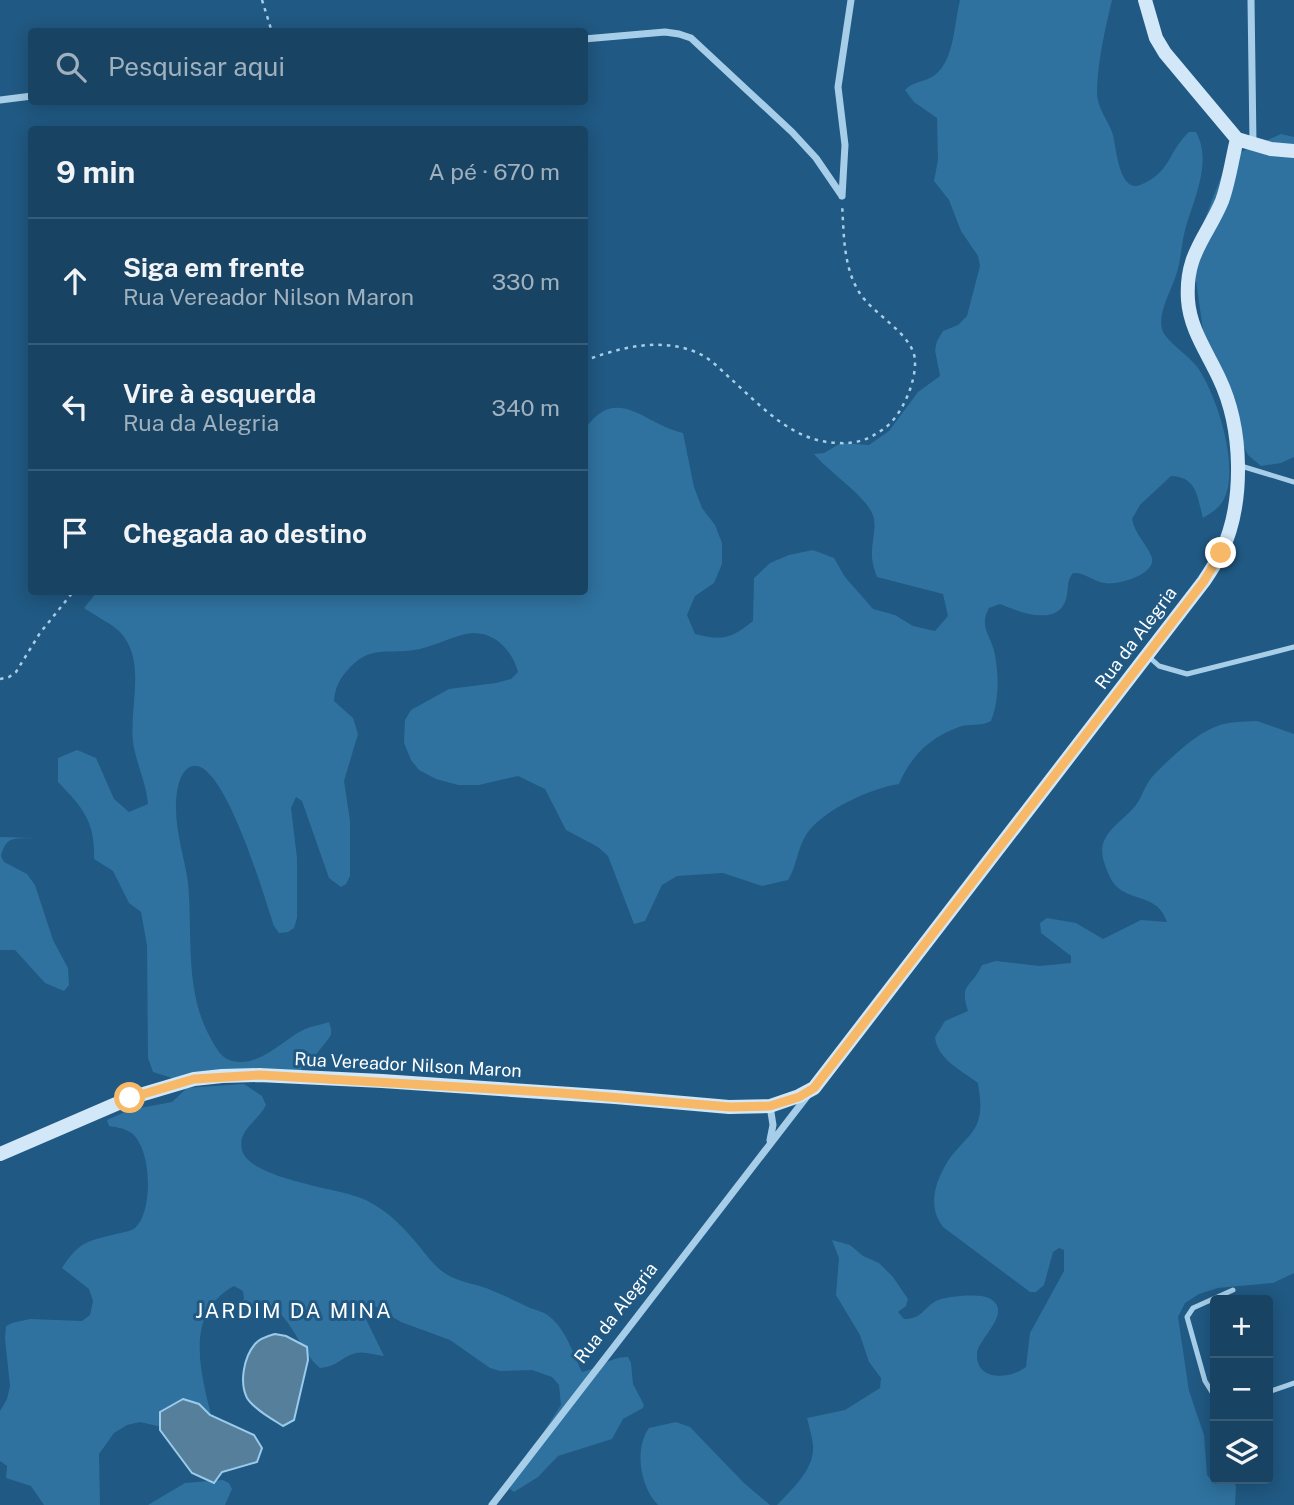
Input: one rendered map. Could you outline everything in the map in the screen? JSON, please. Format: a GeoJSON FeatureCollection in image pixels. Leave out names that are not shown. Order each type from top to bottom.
{"type":"FeatureCollection","features":[{"type":"Feature","properties":{"kind":"main road"},"geometry":{"type":"LineString","coordinates":[[1145,0],[1156,38],[1165,53],[1237,139],[1271,149],[1294,150]]}},
{"type":"Feature","properties":{"kind":"main road","name":"Rua da Alegria"},"geometry":{"type":"LineString","coordinates":[[785,1102],[814,1088],[1147,656],[1204,581],[1221,553],[1237,499],[1238,465],[1228,400],[1193,327],[1188,301],[1189,275],[1192,257],[1222,200],[1237,139]]}},
{"type":"Feature","properties":{"kind":"main road","name":"Rua Vereador Nilson Maron"},"geometry":{"type":"LineString","coordinates":[[0,1154],[139,1095],[194,1079],[222,1076],[260,1075],[382,1082],[730,1107],[770,1106],[785,1102]]}},
{"type":"Feature","properties":{"kind":"street"},"geometry":{"type":"LineString","coordinates":[[842,196],[845,145],[838,87],[851,0]]}},
{"type":"Feature","properties":{"kind":"street"},"geometry":{"type":"LineString","coordinates":[[1251,0],[1253,143]]}},
{"type":"Feature","properties":{"kind":"street"},"geometry":{"type":"LineString","coordinates":[[588,39],[665,32],[691,38],[792,132],[816,158],[842,196]]}},
{"type":"Feature","properties":{"kind":"street"},"geometry":{"type":"LineString","coordinates":[[0,100],[28,96]]}},
{"type":"Feature","properties":{"kind":"street","name":"Rua da Alegria"},"geometry":{"type":"LineString","coordinates":[[492,1505],[814,1088]]}},
{"type":"Feature","properties":{"kind":"street"},"geometry":{"type":"LineString","coordinates":[[769,1144],[774,1125],[770,1106]]}},
{"type":"Feature","properties":{"kind":"lane"},"geometry":{"type":"LineString","coordinates":[[1238,465],[1294,482]]}},
{"type":"Feature","properties":{"kind":"lane"},"geometry":{"type":"LineString","coordinates":[[1147,656],[1159,666],[1187,674],[1294,647]]}},
{"type":"Feature","properties":{"kind":"lane"},"geometry":{"type":"LineString","coordinates":[[1210,1389],[1205,1381],[1187,1317],[1193,1308],[1233,1290]]}},
{"type":"Feature","properties":{"kind":"lane"},"geometry":{"type":"LineString","coordinates":[[1273,1390],[1294,1383]]}},
{"type":"Feature","properties":{"kind":"path"},"geometry":{"type":"LineString","coordinates":[[262,0],[271,28]]}},
{"type":"Feature","properties":{"kind":"path"},"geometry":{"type":"LineString","coordinates":[[588,360],[620,349],[643,345],[671,345],[697,353],[712,362],[762,407],[800,434],[831,443],[853,444],[870,438],[890,425],[901,409],[914,374],[915,355],[908,340],[876,312],[860,293],[849,269],[844,243],[842,196]]}},
{"type":"Feature","properties":{"kind":"path"},"geometry":{"type":"LineString","coordinates":[[0,679],[16,672],[40,633],[71,595]]}},
{"type":"Feature","properties":{"kind":"shaded area"},"geometry":{"type":"Polygon","coordinates":[[[960,0],[1112,0],[1100,56],[1097,96],[1113,135],[1117,158],[1127,182],[1133,186],[1140,185],[1158,175],[1182,139],[1189,132],[1196,132],[1203,156],[1200,181],[1161,323],[1168,339],[1198,368],[1219,414],[1228,452],[1229,471],[1228,487],[1221,504],[1203,518],[1191,484],[1180,477],[1171,476],[1140,505],[1132,519],[1152,558],[1148,570],[1126,581],[1110,583],[1073,573],[1062,608],[1055,613],[1036,615],[1000,604],[989,608],[985,627],[995,655],[998,680],[996,705],[991,721],[948,731],[922,749],[899,784],[861,796],[823,817],[806,835],[788,880],[762,886],[723,873],[677,876],[662,885],[645,921],[634,924],[608,856],[598,847],[566,830],[545,789],[518,776],[479,785],[458,785],[436,779],[419,770],[411,760],[404,743],[405,720],[411,710],[449,689],[511,679],[518,672],[512,657],[502,645],[489,636],[472,633],[420,649],[372,653],[363,657],[341,679],[334,701],[353,718],[358,734],[344,781],[350,821],[350,876],[341,887],[329,878],[302,801],[296,797],[291,808],[297,858],[297,918],[294,928],[279,933],[274,926],[240,829],[214,779],[200,767],[187,769],[179,782],[176,799],[177,828],[188,883],[193,983],[202,1021],[217,1050],[228,1060],[252,1061],[303,1030],[329,1022],[330,1037],[297,1074],[172,1078],[153,1072],[148,1058],[147,945],[141,912],[129,903],[113,871],[94,859],[92,835],[86,816],[58,782],[58,758],[77,750],[96,758],[114,799],[129,812],[148,804],[133,742],[133,656],[120,632],[84,608],[95,595],[588,595],[588,426],[608,409],[620,408],[683,433],[694,487],[702,508],[715,525],[722,543],[722,564],[714,583],[695,596],[687,615],[695,634],[719,638],[732,635],[745,627],[753,621],[754,578],[770,563],[789,555],[813,550],[834,558],[845,577],[873,609],[895,615],[913,626],[935,631],[948,616],[943,594],[877,577],[872,559],[872,513],[861,498],[814,454],[824,453],[841,443],[869,445],[889,431],[918,392],[940,376],[935,350],[943,331],[958,325],[967,316],[980,266],[978,256],[961,231],[949,200],[934,181],[938,160],[937,118],[914,102],[905,90],[935,75],[942,68],[953,40],[960,0]]]}},
{"type":"Feature","properties":{"kind":"shaded area"},"geometry":{"type":"Polygon","coordinates":[[[1281,134],[1294,137],[1294,457],[1281,463],[1261,466],[1248,455],[1239,438],[1228,396],[1203,330],[1195,274],[1197,239],[1221,177],[1241,152],[1281,134]]]}},
{"type":"Feature","properties":{"kind":"shaded area"},"geometry":{"type":"Polygon","coordinates":[[[1257,721],[1294,734],[1294,1273],[1273,1283],[1218,1288],[1199,1294],[1185,1303],[1178,1317],[1189,1391],[1204,1435],[1207,1475],[1210,1484],[1235,1484],[1235,1505],[777,1505],[801,1478],[813,1454],[807,1418],[845,1410],[880,1388],[881,1378],[869,1362],[860,1335],[836,1295],[839,1258],[832,1240],[850,1245],[863,1256],[879,1263],[893,1277],[908,1299],[906,1306],[898,1312],[904,1319],[918,1315],[940,1299],[970,1295],[989,1298],[996,1304],[997,1318],[979,1348],[978,1363],[982,1370],[995,1376],[1012,1374],[1026,1367],[1030,1333],[1064,1271],[1064,1250],[1059,1248],[1053,1252],[1044,1285],[1036,1292],[1030,1292],[943,1227],[938,1219],[934,1202],[939,1177],[951,1156],[976,1126],[980,1105],[978,1083],[945,1058],[935,1037],[945,1021],[968,1011],[965,995],[967,986],[982,965],[996,961],[1039,966],[1071,963],[1071,956],[1041,933],[1040,923],[1047,918],[1076,923],[1103,939],[1141,920],[1167,922],[1157,907],[1122,891],[1114,884],[1104,862],[1103,844],[1111,830],[1136,805],[1152,777],[1173,756],[1207,731],[1236,722],[1257,721]]]}},
{"type":"Feature","properties":{"kind":"shaded area"},"geometry":{"type":"Polygon","coordinates":[[[0,837],[34,838],[9,841],[1,856],[4,862],[27,874],[35,885],[53,940],[68,968],[69,985],[64,991],[45,983],[15,950],[0,950],[0,837]]]}},
{"type":"Feature","properties":{"kind":"shaded area"},"geometry":{"type":"Polygon","coordinates":[[[244,1084],[262,1096],[266,1105],[243,1136],[242,1150],[248,1160],[275,1175],[358,1197],[373,1204],[401,1226],[446,1274],[548,1315],[565,1335],[582,1372],[616,1358],[628,1357],[633,1384],[643,1408],[623,1419],[612,1439],[558,1456],[538,1477],[514,1492],[510,1489],[513,1479],[561,1405],[559,1385],[552,1377],[532,1370],[500,1371],[490,1368],[450,1340],[401,1322],[368,1302],[361,1309],[384,1356],[356,1353],[320,1368],[306,1352],[288,1323],[273,1308],[264,1303],[247,1310],[234,1308],[244,1299],[243,1291],[234,1286],[217,1299],[206,1315],[201,1333],[202,1373],[215,1433],[166,1428],[140,1422],[127,1425],[114,1433],[99,1454],[100,1505],[44,1505],[31,1486],[6,1478],[7,1466],[0,1461],[0,1411],[10,1386],[6,1326],[30,1319],[82,1321],[90,1315],[93,1301],[89,1289],[62,1268],[74,1252],[86,1243],[135,1228],[145,1208],[148,1179],[143,1151],[130,1132],[109,1126],[107,1120],[129,1110],[172,1102],[187,1088],[244,1084]]]}},
{"type":"Feature","properties":{"kind":"shaded area"},"geometry":{"type":"Polygon","coordinates":[[[275,1334],[286,1336],[307,1347],[308,1360],[294,1420],[283,1426],[250,1402],[243,1385],[244,1370],[251,1349],[259,1340],[275,1334]]]}},
{"type":"Feature","properties":{"kind":"shaded area"},"geometry":{"type":"Polygon","coordinates":[[[183,1399],[199,1404],[210,1415],[254,1435],[262,1448],[257,1462],[222,1472],[214,1483],[192,1473],[160,1430],[160,1412],[183,1399]]]}},
{"type":"Feature","properties":{"kind":"shaded area"},"geometry":{"type":"Polygon","coordinates":[[[676,1422],[690,1427],[744,1483],[770,1505],[658,1505],[643,1478],[642,1446],[649,1428],[676,1422]]]}},
{"type":"Feature","properties":{"kind":"shaded area"},"geometry":{"type":"Polygon","coordinates":[[[223,1480],[229,1483],[232,1489],[225,1505],[148,1505],[185,1483],[223,1480]]]}},
{"type":"Feature","properties":{"kind":"district","name":"JARDIM DA MINA"},"geometry":{"type":"Point","coordinates":[294,1311]}},
{"type":"Feature","properties":{"kind":"route"},"geometry":{"type":"LineString","coordinates":[[130,1098],[194,1079],[260,1075],[561,1093],[730,1107],[770,1106],[799,1097],[814,1088],[924,947],[1204,581],[1221,553]]}}]}
